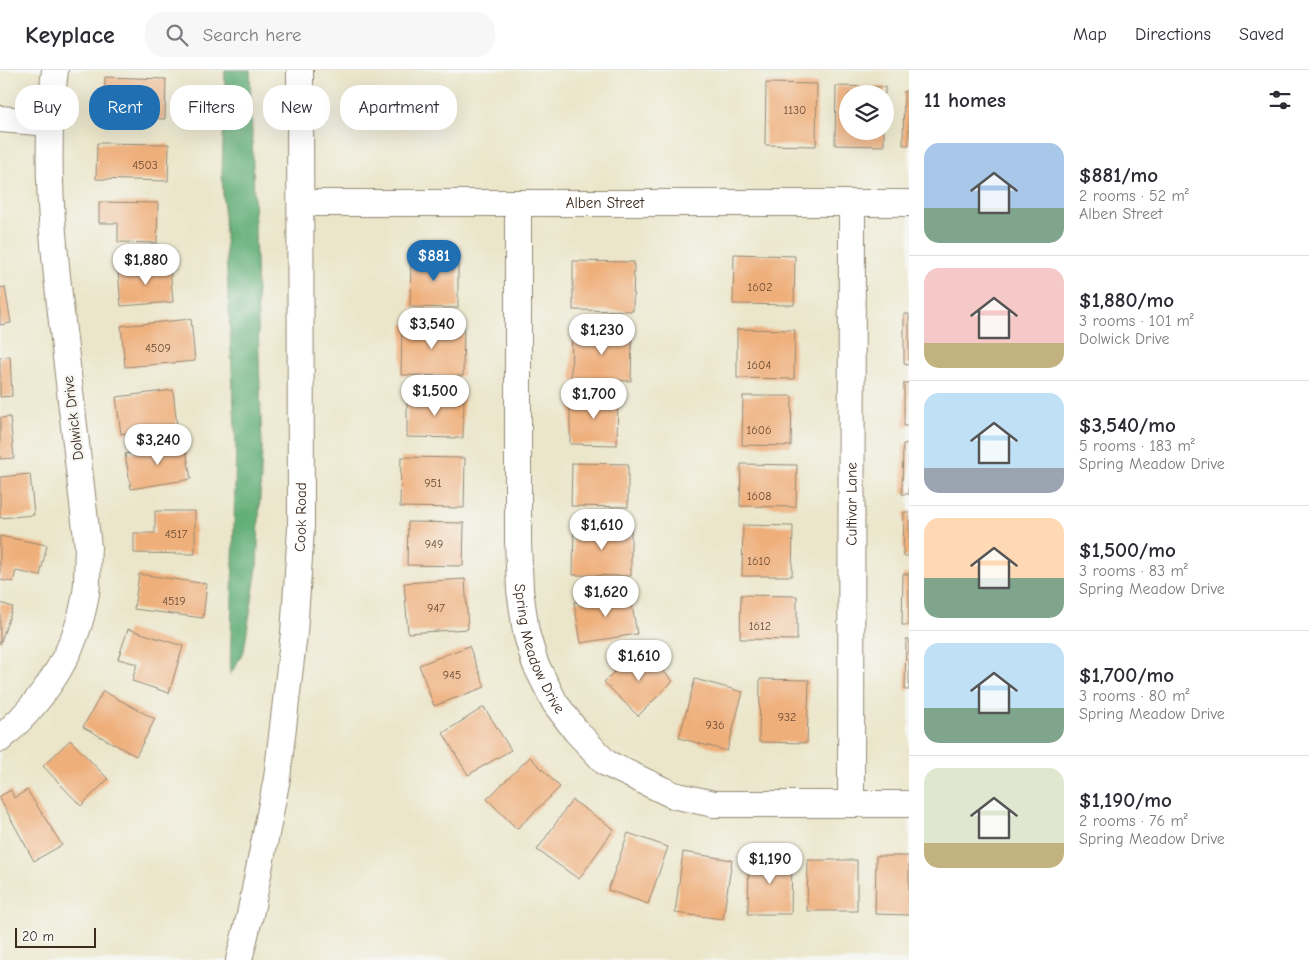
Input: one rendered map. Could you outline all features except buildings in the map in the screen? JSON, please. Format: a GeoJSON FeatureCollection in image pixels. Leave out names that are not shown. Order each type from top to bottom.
{"type":"FeatureCollection","features":[{"type":"Feature","properties":{"kind":"street","name":"Dolwick Drive"},"geometry":{"type":"LineString","coordinates":[[54,85],[55,70]]}},
{"type":"Feature","properties":{"kind":"street","name":"Cook Road"},"geometry":{"type":"LineString","coordinates":[[239,960],[250,915],[277,778],[294,633],[300,528],[300,70]]}},
{"type":"Feature","properties":{"kind":"street"},"geometry":{"type":"LineString","coordinates":[[0,119],[15,120]]}},
{"type":"Feature","properties":{"kind":"street","name":"Dolwick Drive"},"geometry":{"type":"LineString","coordinates":[[0,739],[28,714],[53,681],[65,659],[77,628],[86,592],[88,547],[54,252],[50,193],[50,130]]}},
{"type":"Feature","properties":{"kind":"street","name":"Alben Street"},"geometry":{"type":"LineString","coordinates":[[301,203],[909,203]]}},
{"type":"Feature","properties":{"kind":"street","name":"Spring Meadow Drive"},"geometry":{"type":"LineString","coordinates":[[518,203],[518,541],[520,590],[526,632],[536,663],[555,703],[576,731],[606,763],[673,795],[714,804],[909,804]]}},
{"type":"Feature","properties":{"kind":"street","name":"Cultivar Lane"},"geometry":{"type":"LineString","coordinates":[[852,203],[852,804]]}},
{"type":"Feature","properties":{"kind":"green space"},"geometry":{"type":"Polygon","coordinates":[[[225,70],[250,70],[250,85],[225,85],[225,70]]]}},
{"type":"Feature","properties":{"kind":"green space"},"geometry":{"type":"Polygon","coordinates":[[[223,130],[252,130],[262,449],[257,568],[244,651],[230,675],[236,447],[222,175],[223,130]]]}}]}
